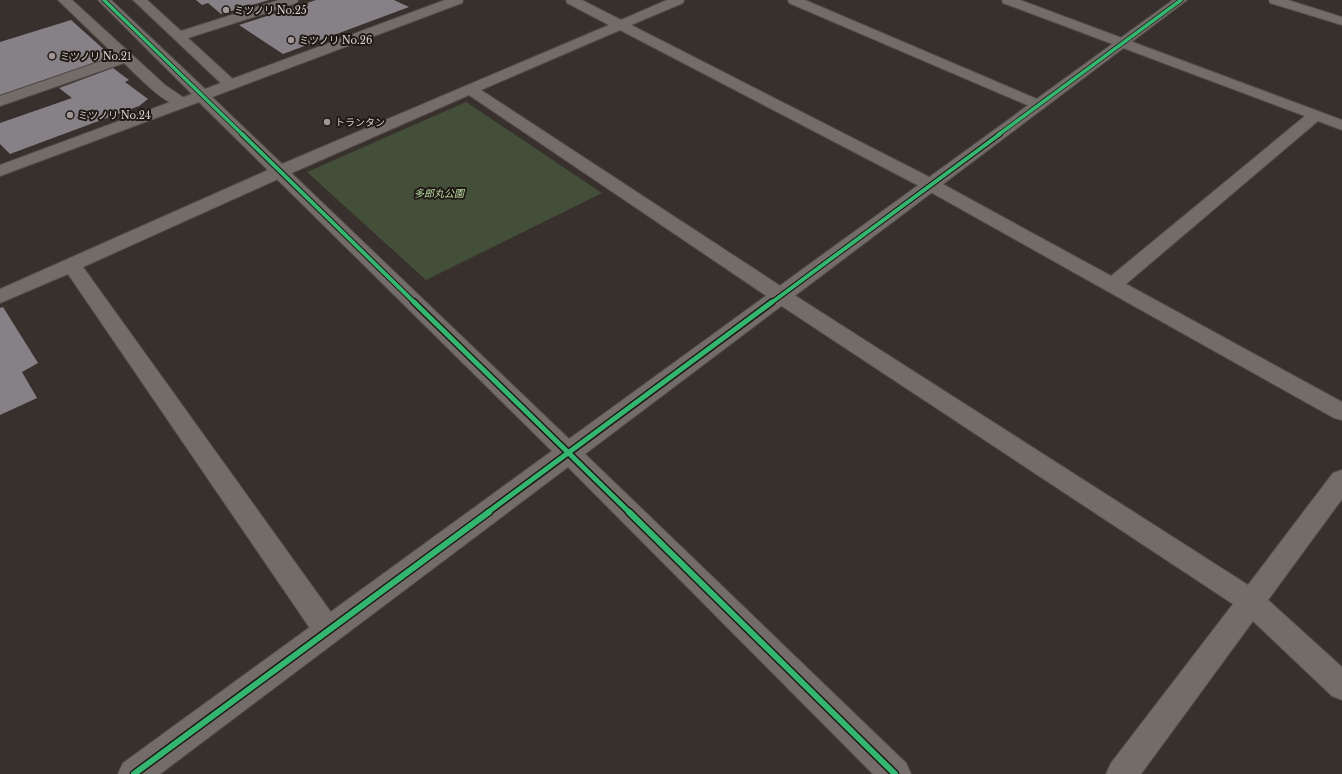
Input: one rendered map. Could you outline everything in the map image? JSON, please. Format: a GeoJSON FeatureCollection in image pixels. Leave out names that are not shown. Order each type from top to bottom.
{"type":"FeatureCollection","features":[{"type":"Feature","properties":{"kind":"street"},"geometry":{"type":"LineString","coordinates":[[64,0],[160,88],[182,103]]}},
{"type":"Feature","properties":{"kind":"street"},"geometry":{"type":"LineString","coordinates":[[104,0],[569,452],[895,774]]}},
{"type":"Feature","properties":{"kind":"street"},"geometry":{"type":"LineString","coordinates":[[139,0],[231,84]]}},
{"type":"Feature","properties":{"kind":"street"},"geometry":{"type":"LineString","coordinates":[[179,36],[292,0]]}},
{"type":"Feature","properties":{"kind":"street"},"geometry":{"type":"LineString","coordinates":[[0,171],[457,0]]}},
{"type":"Feature","properties":{"kind":"street"},"geometry":{"type":"LineString","coordinates":[[572,0],[931,184],[1342,412]]}},
{"type":"Feature","properties":{"kind":"street"},"geometry":{"type":"LineString","coordinates":[[0,297],[281,171],[678,0]]}},
{"type":"Feature","properties":{"kind":"street"},"geometry":{"type":"LineString","coordinates":[[794,0],[1039,105]]}},
{"type":"Feature","properties":{"kind":"street"},"geometry":{"type":"LineString","coordinates":[[1008,0],[1124,42],[1342,125]]}},
{"type":"Feature","properties":{"kind":"street"},"geometry":{"type":"LineString","coordinates":[[134,774],[1181,0]]}},
{"type":"Feature","properties":{"kind":"street"},"geometry":{"type":"LineString","coordinates":[[1275,0],[1342,21]]}},
{"type":"Feature","properties":{"kind":"street"},"geometry":{"type":"LineString","coordinates":[[0,101],[126,57]]}},
{"type":"Feature","properties":{"kind":"street"},"geometry":{"type":"LineString","coordinates":[[471,90],[781,296],[1252,602],[1342,686]]}},
{"type":"Feature","properties":{"kind":"street"},"geometry":{"type":"LineString","coordinates":[[1113,285],[1316,115]]}},
{"type":"Feature","properties":{"kind":"street"},"geometry":{"type":"LineString","coordinates":[[72,264],[328,631]]}},
{"type":"Feature","properties":{"kind":"street"},"geometry":{"type":"LineString","coordinates":[[1122,774],[1342,480]]}},
{"type":"Feature","properties":{"kind":"green space","name":"多郎丸公園"},"geometry":{"type":"Polygon","coordinates":[[[466,102],[602,193],[426,280],[307,172],[466,102]]]}},
{"type":"Feature","properties":{"kind":"building","name":"ミツノリ No.25"},"geometry":{"type":"Polygon","coordinates":[[[196,0],[269,0],[221,14],[208,3],[202,5],[196,0]]]}},
{"type":"Feature","properties":{"kind":"building","name":"ミツノリ No.26"},"geometry":{"type":"Polygon","coordinates":[[[316,0],[394,0],[409,7],[283,54],[239,25],[316,0]]]}},
{"type":"Feature","properties":{"kind":"building","name":"ミツノリ No.21"},"geometry":{"type":"Polygon","coordinates":[[[71,20],[108,53],[102,60],[0,95],[0,42],[71,20]]]}},
{"type":"Feature","properties":{"kind":"building","name":"ミツノリ No.24"},"geometry":{"type":"Polygon","coordinates":[[[113,68],[129,80],[125,82],[148,99],[139,106],[10,154],[0,144],[0,123],[72,98],[59,88],[113,68]]]}},
{"type":"Feature","properties":{"kind":"building"},"geometry":{"type":"Polygon","coordinates":[[[3,307],[38,363],[22,372],[37,398],[0,415],[0,308],[3,307]]]}},
{"type":"Feature","properties":{"kind":"cycle path"},"geometry":{"type":"LineString","coordinates":[[104,0],[569,453],[895,774]]}},
{"type":"Feature","properties":{"kind":"cycle path"},"geometry":{"type":"LineString","coordinates":[[134,774],[1181,0]]}},
{"type":"Feature","properties":{"kind":"place","name":"ミツノリ No.25"},"geometry":{"type":"Point","coordinates":[226,10]}},
{"type":"Feature","properties":{"kind":"place","name":"ミツノリ No.26"},"geometry":{"type":"Point","coordinates":[291,40]}},
{"type":"Feature","properties":{"kind":"place","name":"ミツノリ No.21"},"geometry":{"type":"Point","coordinates":[52,56]}},
{"type":"Feature","properties":{"kind":"place","name":"ミツノリ No.24"},"geometry":{"type":"Point","coordinates":[70,115]}},
{"type":"Feature","properties":{"kind":"place","name":"トランタン"},"geometry":{"type":"Point","coordinates":[327,122]}}]}
